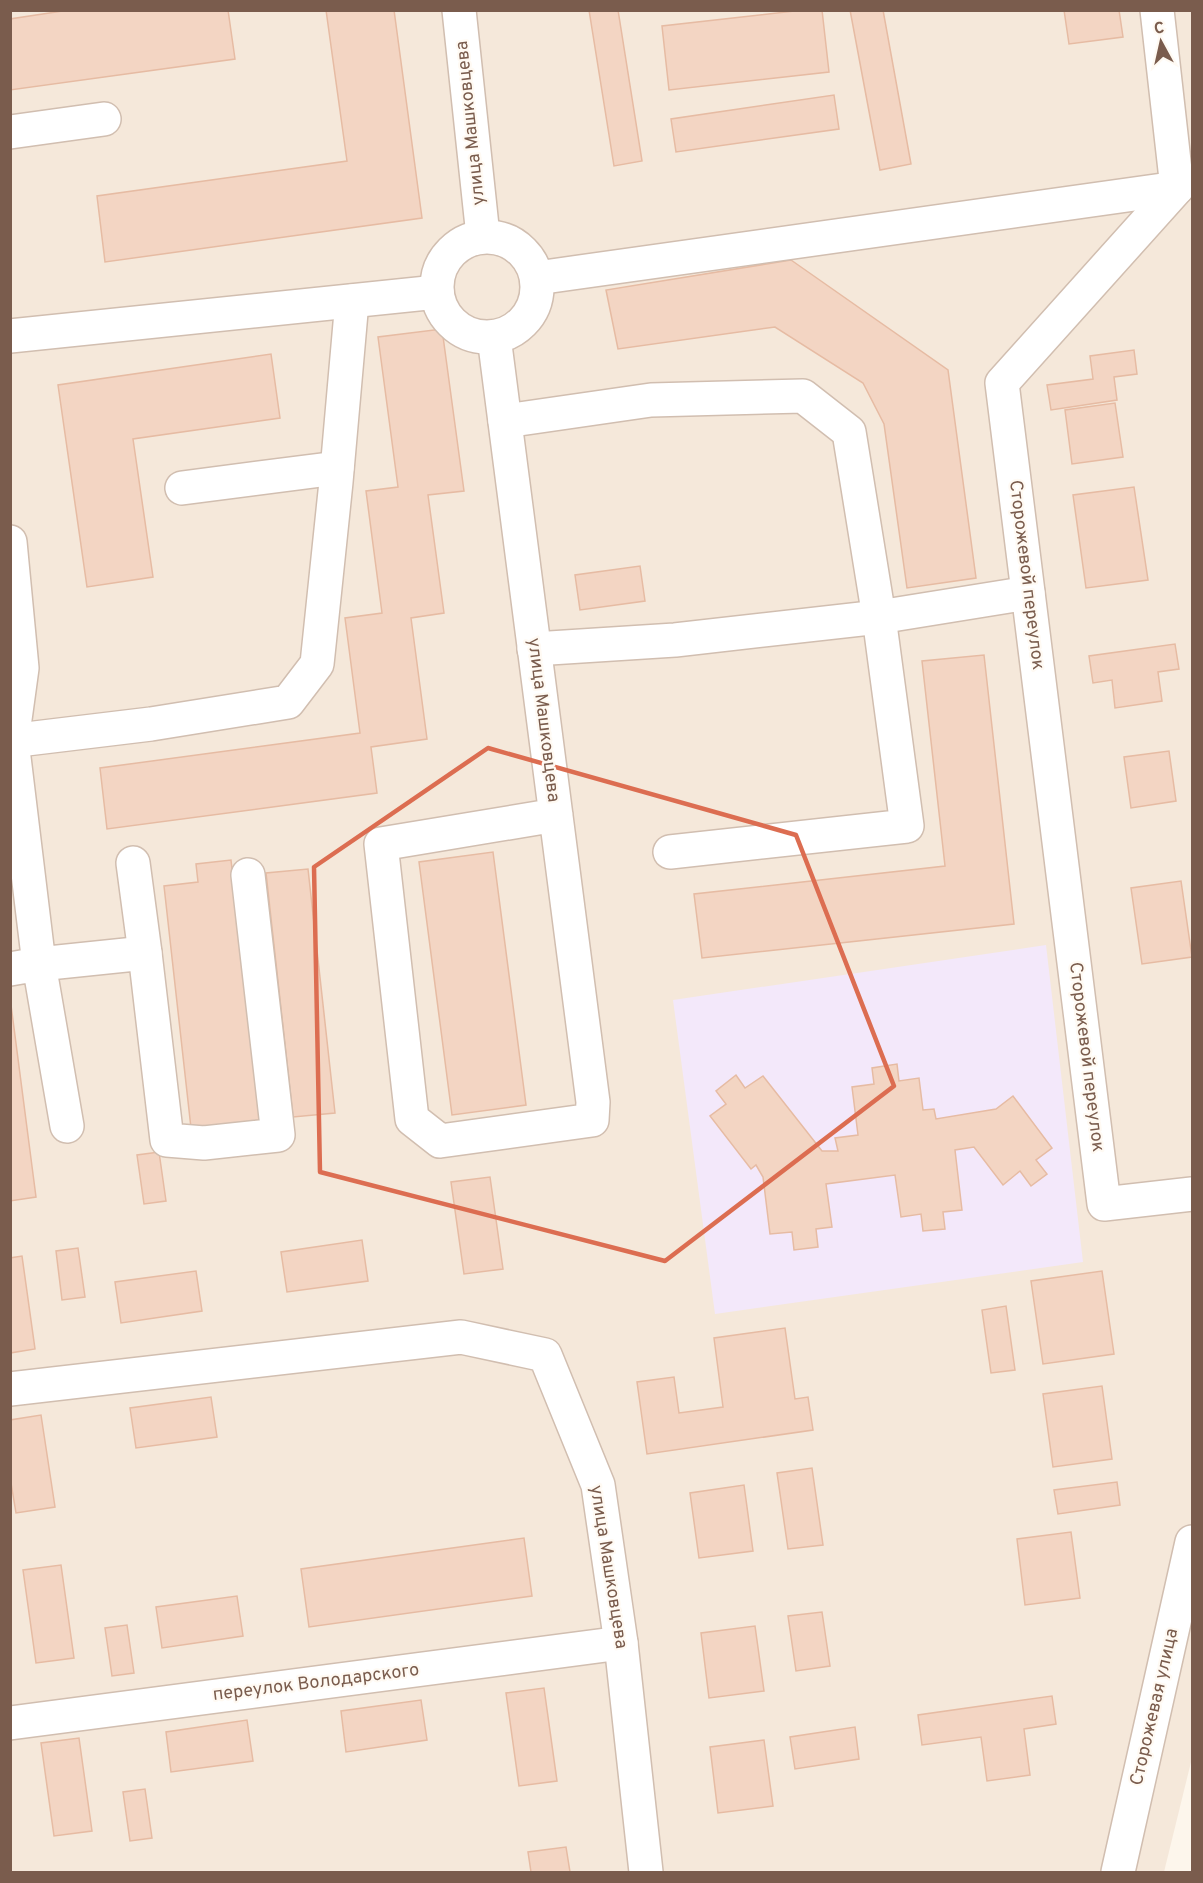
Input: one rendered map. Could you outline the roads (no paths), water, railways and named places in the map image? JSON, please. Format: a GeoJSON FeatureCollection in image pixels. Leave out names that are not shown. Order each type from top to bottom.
{"type":"FeatureCollection","features":[{"type":"Feature","properties":{"kind":"street","name":"улица Машковцева"},"geometry":{"type":"LineString","coordinates":[[459,10],[483,236]]}},
{"type":"Feature","properties":{"kind":"street"},"geometry":{"type":"LineString","coordinates":[[537,278],[1177,188],[1157,10]]}},
{"type":"Feature","properties":{"kind":"street"},"geometry":{"type":"LineString","coordinates":[[10,132],[104,118]]}},
{"type":"Feature","properties":{"kind":"street","name":"Сторожевой переулок"},"geometry":{"type":"LineString","coordinates":[[1177,188],[1002,382],[1104,1203],[1192,1194]]}},
{"type":"Feature","properties":{"kind":"street"},"geometry":{"type":"LineString","coordinates":[[483,236],[498,237],[518,247],[532,264],[537,278],[538,294],[533,309],[523,322],[510,332],[494,337],[478,337],[463,331],[450,321],[441,307],[437,292],[438,276],[444,261],[454,249],[467,240],[483,236]]}},
{"type":"Feature","properties":{"kind":"street"},"geometry":{"type":"LineString","coordinates":[[10,336],[437,292]]}},
{"type":"Feature","properties":{"kind":"street"},"geometry":{"type":"LineString","coordinates":[[11,741],[151,724],[288,702],[316,664],[352,301]]}},
{"type":"Feature","properties":{"kind":"street","name":"улица Машковцева"},"geometry":{"type":"LineString","coordinates":[[494,337],[534,649],[556,815],[593,1102],[592,1120],[440,1141],[412,1119],[381,844],[556,815]]}},
{"type":"Feature","properties":{"kind":"street"},"geometry":{"type":"LineString","coordinates":[[505,421],[651,400],[803,396],[849,432],[879,617],[907,826],[670,852]]}},
{"type":"Feature","properties":{"kind":"street"},"geometry":{"type":"LineString","coordinates":[[182,488],[337,468]]}},
{"type":"Feature","properties":{"kind":"street"},"geometry":{"type":"LineString","coordinates":[[10,542],[22,668],[11,741],[25,966],[67,1126]]}},
{"type":"Feature","properties":{"kind":"street"},"geometry":{"type":"LineString","coordinates":[[534,649],[675,640],[879,617],[1028,593]]}},
{"type":"Feature","properties":{"kind":"street"},"geometry":{"type":"LineString","coordinates":[[133,863],[167,1140],[204,1143],[278,1135],[248,875]]}},
{"type":"Feature","properties":{"kind":"street"},"geometry":{"type":"LineString","coordinates":[[25,966],[145,953]]}},
{"type":"Feature","properties":{"kind":"street","name":"улица Машковцева"},"geometry":{"type":"LineString","coordinates":[[10,1389],[461,1337],[545,1355],[598,1485],[621,1643],[646,1872]]}},
{"type":"Feature","properties":{"kind":"street","name":"Сторожевая улица"},"geometry":{"type":"LineString","coordinates":[[1118,1872],[1192,1542]]}},
{"type":"Feature","properties":{"kind":"street","name":"переулок Володарского"},"geometry":{"type":"LineString","coordinates":[[10,1723],[621,1643]]}}]}
